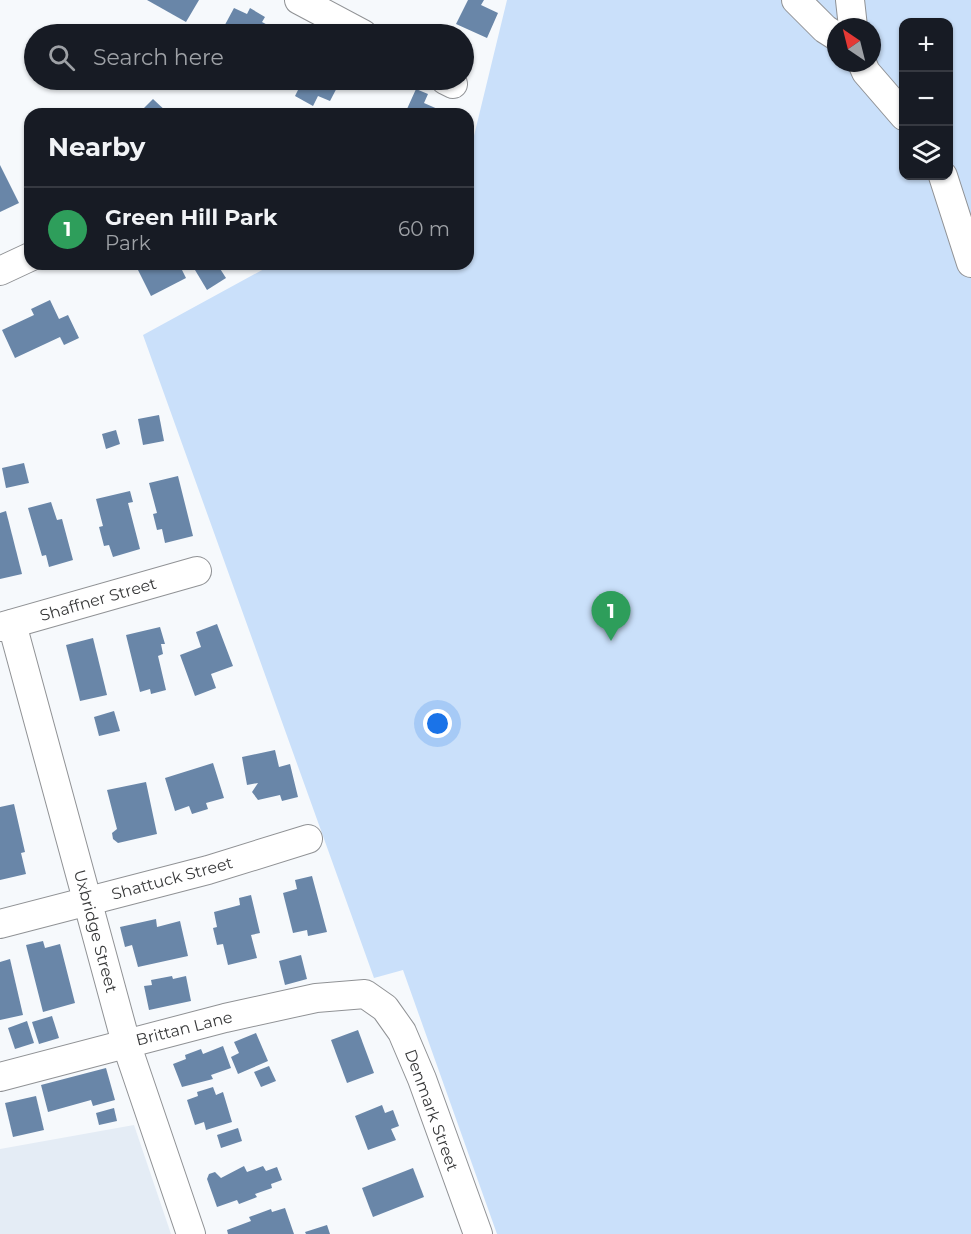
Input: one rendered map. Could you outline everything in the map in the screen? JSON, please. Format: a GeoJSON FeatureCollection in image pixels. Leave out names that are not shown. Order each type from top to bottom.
{"type":"FeatureCollection","features":[{"type":"Feature","properties":{"kind":"street"},"geometry":{"type":"LineString","coordinates":[[796,0],[827,30]]}},
{"type":"Feature","properties":{"kind":"street"},"geometry":{"type":"LineString","coordinates":[[850,0],[852,18]]}},
{"type":"Feature","properties":{"kind":"street"},"geometry":{"type":"LineString","coordinates":[[310,3],[346,24]]}},
{"type":"Feature","properties":{"kind":"street"},"geometry":{"type":"LineString","coordinates":[[866,72],[899,111]]}},
{"type":"Feature","properties":{"kind":"street"},"geometry":{"type":"LineString","coordinates":[[944,180],[971,263]]}},
{"type":"Feature","properties":{"kind":"street"},"geometry":{"type":"LineString","coordinates":[[0,271],[24,260]]}},
{"type":"Feature","properties":{"kind":"street","name":"Shaffner Street"},"geometry":{"type":"LineString","coordinates":[[6,625],[197,571]]}},
{"type":"Feature","properties":{"kind":"street","name":"Uxbridge Street"},"geometry":{"type":"LineString","coordinates":[[6,625],[87,900],[126,1043],[191,1234]]}},
{"type":"Feature","properties":{"kind":"street","name":"Shattuck Street"},"geometry":{"type":"LineString","coordinates":[[0,924],[207,870],[308,839]]}},
{"type":"Feature","properties":{"kind":"street","name":"Brittan Lane"},"geometry":{"type":"LineString","coordinates":[[0,1077],[126,1043],[316,998],[358,993],[370,996]]}},
{"type":"Feature","properties":{"kind":"street","name":"Denmark Street"},"geometry":{"type":"LineString","coordinates":[[370,996],[385,1008],[402,1032],[422,1079],[478,1234]]}},
{"type":"Feature","properties":{"kind":"shaded area"},"geometry":{"type":"Polygon","coordinates":[[[507,0],[971,0],[971,1234],[497,1234],[403,970],[374,978],[143,335],[262,270],[474,270],[474,136],[507,0]]]}},
{"type":"Feature","properties":{"kind":"shaded area"},"geometry":{"type":"Polygon","coordinates":[[[134,1125],[171,1234],[0,1234],[0,1149],[134,1125]]]}},
{"type":"Feature","properties":{"kind":"building"},"geometry":{"type":"Polygon","coordinates":[[[147,0],[199,0],[186,22],[147,0]]]}},
{"type":"Feature","properties":{"kind":"building"},"geometry":{"type":"Polygon","coordinates":[[[468,0],[484,0],[481,5],[498,13],[487,38],[474,32],[474,24],[456,24],[468,0]]]}},
{"type":"Feature","properties":{"kind":"building"},"geometry":{"type":"Polygon","coordinates":[[[234,8],[247,14],[250,8],[265,17],[262,22],[266,24],[225,24],[234,8]]]}},
{"type":"Feature","properties":{"kind":"building"},"geometry":{"type":"Polygon","coordinates":[[[298,90],[336,90],[330,101],[318,96],[313,106],[295,96],[298,90]]]}},
{"type":"Feature","properties":{"kind":"building"},"geometry":{"type":"Polygon","coordinates":[[[416,90],[418,90],[428,94],[424,103],[435,108],[407,108],[416,90]]]}},
{"type":"Feature","properties":{"kind":"building"},"geometry":{"type":"Polygon","coordinates":[[[153,99],[163,108],[144,108],[153,99]]]}},
{"type":"Feature","properties":{"kind":"building"},"geometry":{"type":"Polygon","coordinates":[[[0,165],[19,203],[0,212],[0,165]]]}},
{"type":"Feature","properties":{"kind":"building"},"geometry":{"type":"Polygon","coordinates":[[[138,270],[182,270],[186,278],[151,296],[138,270]]]}},
{"type":"Feature","properties":{"kind":"building"},"geometry":{"type":"Polygon","coordinates":[[[195,270],[221,270],[226,278],[207,290],[195,270]]]}},
{"type":"Feature","properties":{"kind":"building"},"geometry":{"type":"Polygon","coordinates":[[[50,300],[59,319],[68,315],[79,338],[64,345],[60,337],[15,358],[2,330],[34,315],[31,309],[50,300]]]}},
{"type":"Feature","properties":{"kind":"building"},"geometry":{"type":"Polygon","coordinates":[[[159,415],[164,441],[143,445],[138,419],[159,415]]]}},
{"type":"Feature","properties":{"kind":"building"},"geometry":{"type":"Polygon","coordinates":[[[116,430],[120,444],[106,449],[102,434],[116,430]]]}},
{"type":"Feature","properties":{"kind":"building"},"geometry":{"type":"Polygon","coordinates":[[[24,463],[29,483],[6,488],[2,468],[24,463]]]}},
{"type":"Feature","properties":{"kind":"building"},"geometry":{"type":"Polygon","coordinates":[[[178,476],[193,536],[165,543],[162,529],[157,530],[153,514],[157,513],[149,483],[178,476]]]}},
{"type":"Feature","properties":{"kind":"building"},"geometry":{"type":"Polygon","coordinates":[[[130,491],[133,502],[128,503],[140,549],[113,557],[109,545],[104,546],[99,527],[103,526],[96,499],[130,491]]]}},
{"type":"Feature","properties":{"kind":"building"},"geometry":{"type":"Polygon","coordinates":[[[51,502],[57,520],[62,519],[73,560],[49,567],[46,555],[42,556],[28,508],[51,502]]]}},
{"type":"Feature","properties":{"kind":"building"},"geometry":{"type":"Polygon","coordinates":[[[6,511],[22,574],[0,579],[0,513],[6,511]]]}},
{"type":"Feature","properties":{"kind":"building"},"geometry":{"type":"Polygon","coordinates":[[[217,624],[233,666],[211,674],[216,688],[195,696],[180,655],[201,647],[196,632],[217,624]]]}},
{"type":"Feature","properties":{"kind":"building"},"geometry":{"type":"Polygon","coordinates":[[[160,627],[165,644],[161,644],[163,654],[158,656],[166,690],[151,694],[150,689],[140,692],[126,635],[160,627]]]}},
{"type":"Feature","properties":{"kind":"building"},"geometry":{"type":"Polygon","coordinates":[[[93,638],[107,695],[80,701],[66,645],[93,638]]]}},
{"type":"Feature","properties":{"kind":"building"},"geometry":{"type":"Polygon","coordinates":[[[114,711],[120,731],[99,736],[94,717],[114,711]]]}},
{"type":"Feature","properties":{"kind":"building"},"geometry":{"type":"Polygon","coordinates":[[[275,750],[279,767],[290,764],[298,797],[282,801],[280,795],[258,800],[252,792],[258,783],[247,785],[242,757],[275,750]]]}},
{"type":"Feature","properties":{"kind":"building"},"geometry":{"type":"Polygon","coordinates":[[[213,763],[224,798],[206,803],[208,809],[192,814],[189,806],[175,811],[165,778],[213,763]]]}},
{"type":"Feature","properties":{"kind":"building"},"geometry":{"type":"Polygon","coordinates":[[[146,782],[157,834],[118,843],[113,839],[112,833],[117,829],[107,790],[146,782]]]}},
{"type":"Feature","properties":{"kind":"building"},"geometry":{"type":"Polygon","coordinates":[[[14,804],[25,852],[21,853],[26,874],[0,880],[0,807],[14,804]]]}},
{"type":"Feature","properties":{"kind":"building"},"geometry":{"type":"Polygon","coordinates":[[[312,876],[327,932],[308,936],[307,930],[293,933],[283,893],[297,889],[295,880],[312,876]]]}},
{"type":"Feature","properties":{"kind":"building"},"geometry":{"type":"Polygon","coordinates":[[[251,895],[260,933],[251,935],[257,958],[228,965],[223,944],[217,945],[213,928],[217,927],[214,912],[240,905],[239,898],[251,895]]]}},
{"type":"Feature","properties":{"kind":"building"},"geometry":{"type":"Polygon","coordinates":[[[156,919],[157,927],[180,921],[188,956],[138,967],[132,945],[125,947],[120,927],[156,919]]]}},
{"type":"Feature","properties":{"kind":"building"},"geometry":{"type":"Polygon","coordinates":[[[43,941],[45,948],[60,944],[75,1003],[43,1012],[26,945],[43,941]]]}},
{"type":"Feature","properties":{"kind":"building"},"geometry":{"type":"Polygon","coordinates":[[[301,955],[307,979],[285,985],[279,961],[301,955]]]}},
{"type":"Feature","properties":{"kind":"building"},"geometry":{"type":"Polygon","coordinates":[[[10,959],[23,1015],[0,1020],[0,962],[10,959]]]}},
{"type":"Feature","properties":{"kind":"building"},"geometry":{"type":"Polygon","coordinates":[[[172,976],[173,979],[186,976],[191,1001],[149,1010],[144,986],[152,985],[151,980],[172,976]]]}},
{"type":"Feature","properties":{"kind":"building"},"geometry":{"type":"Polygon","coordinates":[[[52,1016],[59,1038],[39,1044],[32,1022],[52,1016]]]}},
{"type":"Feature","properties":{"kind":"building"},"geometry":{"type":"Polygon","coordinates":[[[27,1021],[34,1043],[15,1049],[8,1028],[27,1021]]]}},
{"type":"Feature","properties":{"kind":"building"},"geometry":{"type":"Polygon","coordinates":[[[358,1030],[374,1073],[347,1083],[331,1040],[358,1030]]]}},
{"type":"Feature","properties":{"kind":"building"},"geometry":{"type":"Polygon","coordinates":[[[256,1033],[268,1061],[238,1074],[231,1057],[239,1053],[234,1042],[256,1033]]]}},
{"type":"Feature","properties":{"kind":"building"},"geometry":{"type":"Polygon","coordinates":[[[223,1046],[231,1068],[211,1075],[213,1079],[182,1087],[173,1064],[186,1059],[185,1055],[201,1049],[203,1054],[223,1046]]]}},
{"type":"Feature","properties":{"kind":"building"},"geometry":{"type":"Polygon","coordinates":[[[269,1066],[276,1081],[261,1087],[254,1072],[269,1066]]]}},
{"type":"Feature","properties":{"kind":"building"},"geometry":{"type":"Polygon","coordinates":[[[106,1068],[115,1100],[93,1106],[91,1100],[48,1112],[41,1085],[106,1068]]]}},
{"type":"Feature","properties":{"kind":"building"},"geometry":{"type":"Polygon","coordinates":[[[213,1087],[216,1095],[223,1092],[232,1122],[206,1130],[204,1122],[195,1125],[187,1100],[198,1096],[197,1092],[213,1087]]]}},
{"type":"Feature","properties":{"kind":"building"},"geometry":{"type":"Polygon","coordinates":[[[36,1096],[44,1130],[13,1137],[5,1103],[36,1096]]]}},
{"type":"Feature","properties":{"kind":"building"},"geometry":{"type":"Polygon","coordinates":[[[382,1105],[385,1113],[393,1110],[399,1126],[391,1129],[396,1140],[368,1150],[355,1116],[382,1105]]]}},
{"type":"Feature","properties":{"kind":"building"},"geometry":{"type":"Polygon","coordinates":[[[114,1108],[117,1121],[99,1125],[96,1113],[114,1108]]]}},
{"type":"Feature","properties":{"kind":"building"},"geometry":{"type":"Polygon","coordinates":[[[238,1128],[242,1141],[221,1148],[217,1135],[238,1128]]]}},
{"type":"Feature","properties":{"kind":"building"},"geometry":{"type":"Polygon","coordinates":[[[244,1166],[247,1172],[263,1166],[266,1171],[277,1167],[282,1180],[271,1184],[272,1188],[255,1194],[257,1197],[239,1204],[237,1200],[217,1207],[207,1179],[209,1174],[215,1172],[221,1178],[244,1166]]]}},
{"type":"Feature","properties":{"kind":"building"},"geometry":{"type":"Polygon","coordinates":[[[413,1168],[424,1197],[373,1217],[362,1188],[413,1168]]]}},
{"type":"Feature","properties":{"kind":"building"},"geometry":{"type":"Polygon","coordinates":[[[285,1208],[294,1234],[228,1234],[227,1230],[251,1221],[249,1217],[271,1209],[272,1212],[285,1208]]]}},
{"type":"Feature","properties":{"kind":"building"},"geometry":{"type":"Polygon","coordinates":[[[327,1225],[330,1234],[306,1234],[305,1232],[327,1225]]]}},
{"type":"Feature","properties":{"kind":"place","name":"Green Hill Park"},"geometry":{"type":"Point","coordinates":[611,641]}}]}
